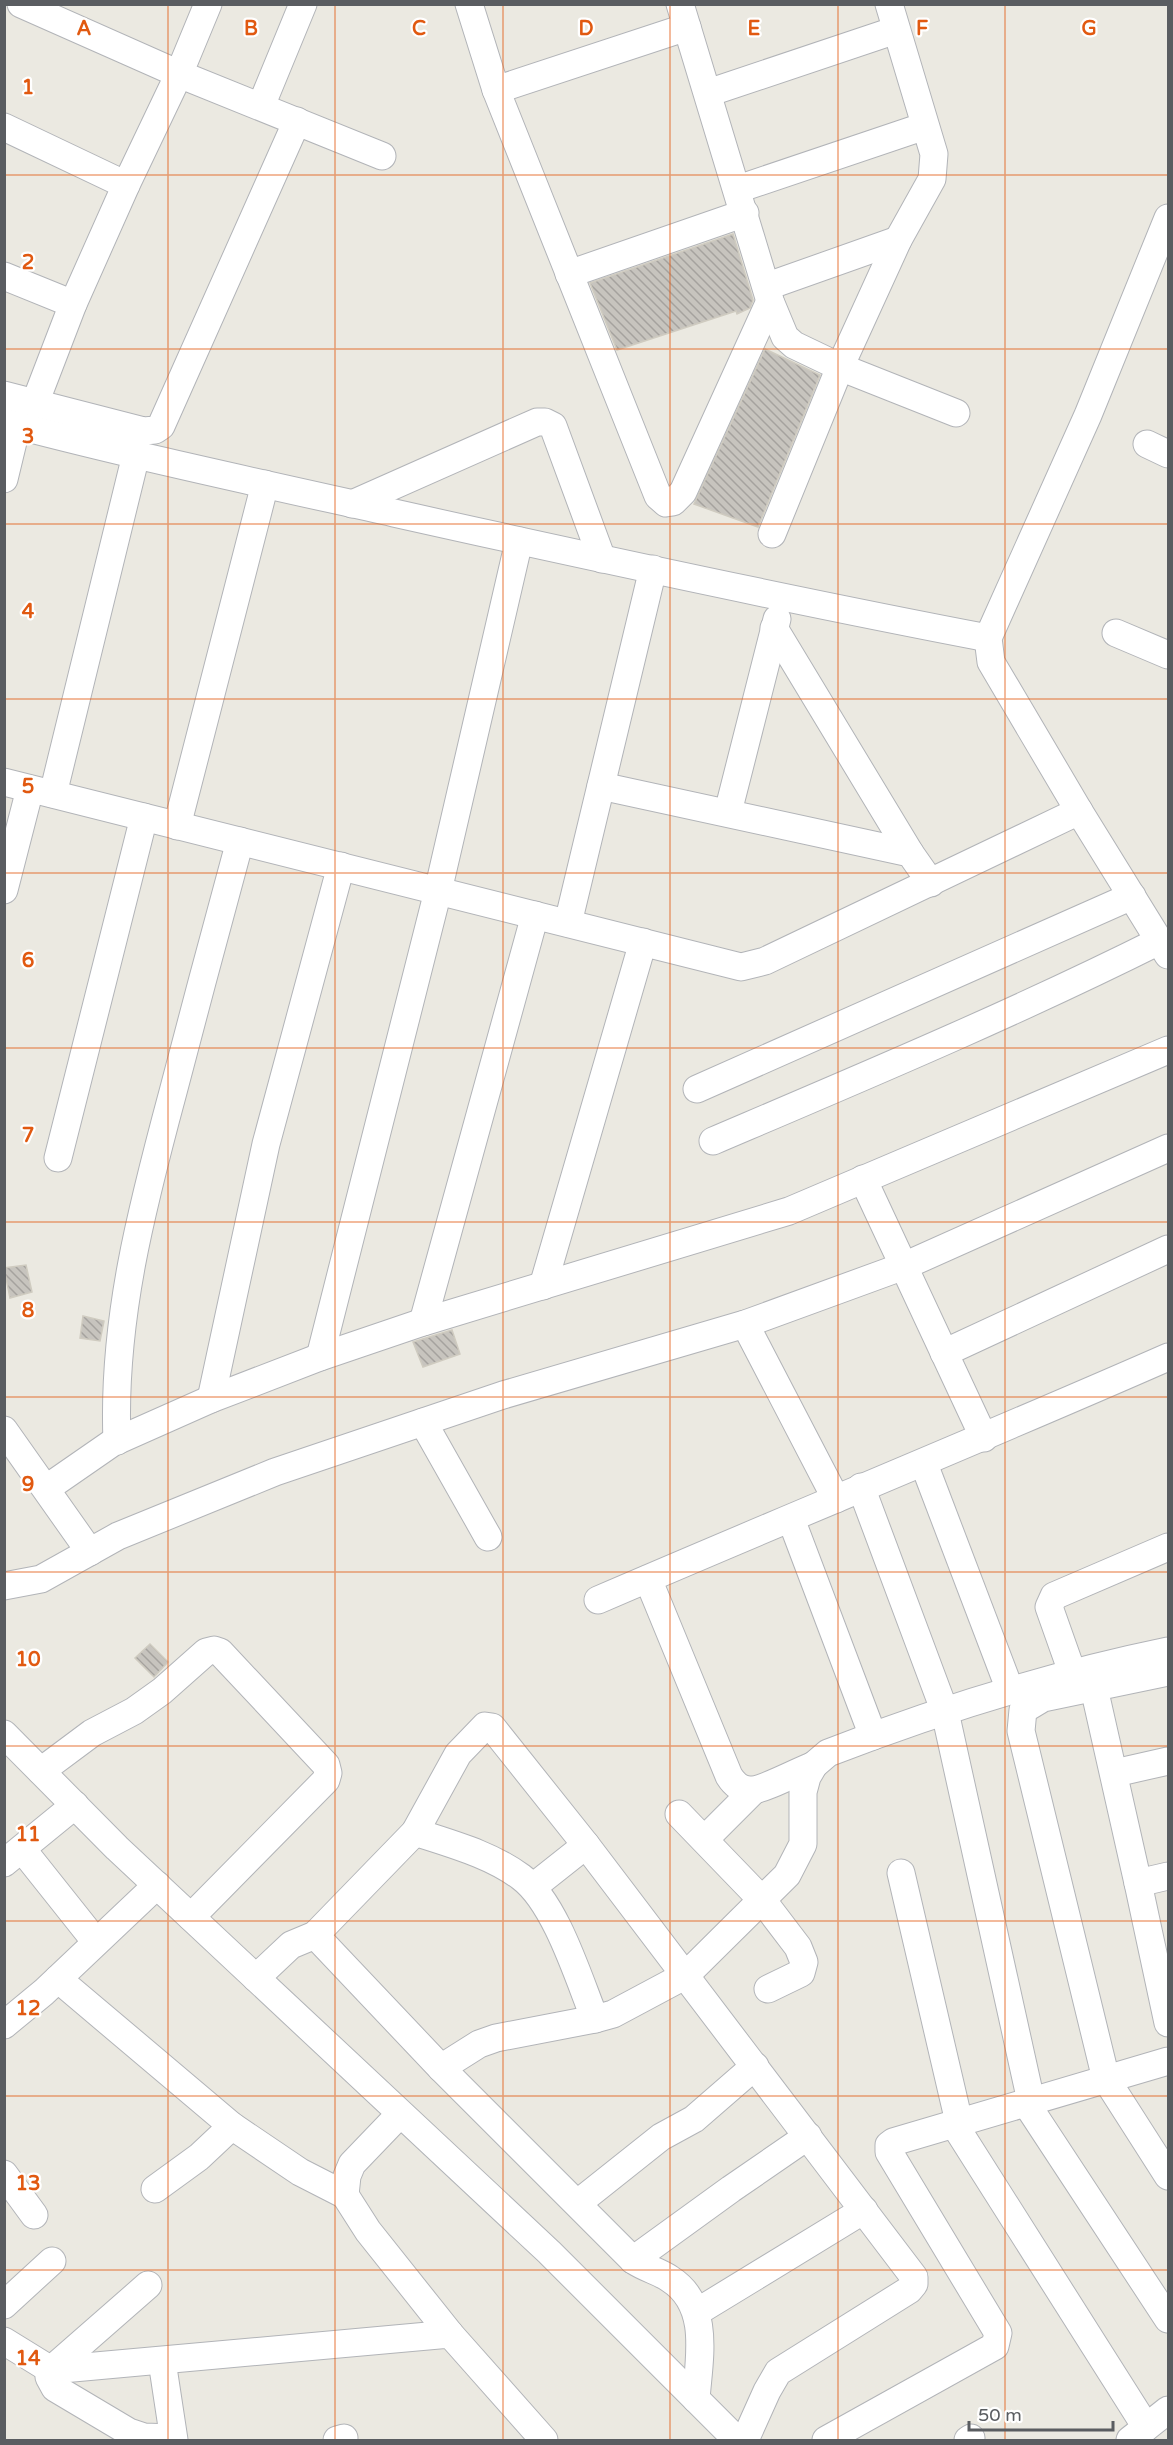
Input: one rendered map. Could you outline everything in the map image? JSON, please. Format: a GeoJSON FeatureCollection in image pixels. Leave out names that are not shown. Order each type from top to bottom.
{"type":"FeatureCollection","features":[{"type":"Feature","properties":{"kind":"street"},"geometry":{"type":"LineString","coordinates":[[21,4],[60,12],[179,74],[382,156]]}},
{"type":"Feature","properties":{"kind":"street"},"geometry":{"type":"LineString","coordinates":[[35,403],[73,304],[179,74],[208,4]]}},
{"type":"Feature","properties":{"kind":"street"},"geometry":{"type":"LineString","coordinates":[[261,106],[303,4]]}},
{"type":"Feature","properties":{"kind":"street"},"geometry":{"type":"LineString","coordinates":[[469,4],[496,90],[658,496],[666,503],[673,502],[683,492],[769,293],[898,240]]}},
{"type":"Feature","properties":{"kind":"street"},"geometry":{"type":"LineString","coordinates":[[496,90],[684,16],[769,293],[785,337],[794,345],[840,367],[956,413]]}},
{"type":"Feature","properties":{"kind":"street"},"geometry":{"type":"LineString","coordinates":[[708,93],[892,17],[934,154],[932,179],[898,240],[840,367],[772,534]]}},
{"type":"Feature","properties":{"kind":"street"},"geometry":{"type":"LineString","coordinates":[[4,395],[144,431],[155,430],[161,426],[297,120]]}},
{"type":"Feature","properties":{"kind":"street"},"geometry":{"type":"LineString","coordinates":[[569,274],[925,126]]}},
{"type":"Feature","properties":{"kind":"street"},"geometry":{"type":"LineString","coordinates":[[4,127],[126,186]]}},
{"type":"Feature","properties":{"kind":"street"},"geometry":{"type":"LineString","coordinates":[[713,1140],[1164,948],[1079,811],[991,662],[988,638],[1083,426],[1168,218]]}},
{"type":"Feature","properties":{"kind":"street"},"geometry":{"type":"LineString","coordinates":[[4,276],[73,304]]}},
{"type":"Feature","properties":{"kind":"street"},"geometry":{"type":"LineString","coordinates":[[352,504],[537,422],[545,422],[553,426],[602,559]]}},
{"type":"Feature","properties":{"kind":"street"},"geometry":{"type":"LineString","coordinates":[[4,479],[11,424],[136,455],[602,559],[988,638]]}},
{"type":"Feature","properties":{"kind":"street"},"geometry":{"type":"LineString","coordinates":[[4,890],[29,788],[136,455]]}},
{"type":"Feature","properties":{"kind":"street"},"geometry":{"type":"LineString","coordinates":[[177,826],[265,484]]}},
{"type":"Feature","properties":{"kind":"street"},"geometry":{"type":"LineString","coordinates":[[320,1357],[438,891],[519,540]]}},
{"type":"Feature","properties":{"kind":"street"},"geometry":{"type":"LineString","coordinates":[[568,923],[653,569]]}},
{"type":"Feature","properties":{"kind":"street"},"geometry":{"type":"LineString","coordinates":[[728,812],[782,597]]}},
{"type":"Feature","properties":{"kind":"street"},"geometry":{"type":"LineString","coordinates":[[774,628],[910,854],[931,883]]}},
{"type":"Feature","properties":{"kind":"street"},"geometry":{"type":"LineString","coordinates":[[1116,633],[1168,655]]}},
{"type":"Feature","properties":{"kind":"street"},"geometry":{"type":"LineString","coordinates":[[601,786],[728,812],[840,840],[910,854]]}},
{"type":"Feature","properties":{"kind":"street"},"geometry":{"type":"LineString","coordinates":[[29,788],[741,967],[765,961],[1079,811]]}},
{"type":"Feature","properties":{"kind":"street"},"geometry":{"type":"LineString","coordinates":[[58,1158],[144,817]]}},
{"type":"Feature","properties":{"kind":"street"},"geometry":{"type":"LineString","coordinates":[[117,1441],[116,1406],[125,1291],[136,1235],[240,841]]}},
{"type":"Feature","properties":{"kind":"street"},"geometry":{"type":"LineString","coordinates":[[211,1399],[266,1144],[340,866]]}},
{"type":"Feature","properties":{"kind":"street"},"geometry":{"type":"LineString","coordinates":[[697,1089],[1132,896]]}},
{"type":"Feature","properties":{"kind":"street"},"geometry":{"type":"LineString","coordinates":[[423,1322],[535,915]]}},
{"type":"Feature","properties":{"kind":"street"},"geometry":{"type":"LineString","coordinates":[[543,1286],[643,942]]}},
{"type":"Feature","properties":{"kind":"street"},"geometry":{"type":"LineString","coordinates":[[47,1488],[117,1441],[211,1399],[320,1357],[423,1322],[789,1211],[1168,1050]]}},
{"type":"Feature","properties":{"kind":"street"},"geometry":{"type":"LineString","coordinates":[[4,1586],[41,1579],[118,1536],[275,1473],[503,1395],[745,1324],[904,1266],[1168,1148]]}},
{"type":"Feature","properties":{"kind":"street"},"geometry":{"type":"LineString","coordinates":[[863,1179],[984,1438]]}},
{"type":"Feature","properties":{"kind":"street"},"geometry":{"type":"LineString","coordinates":[[944,1353],[1168,1249]]}},
{"type":"Feature","properties":{"kind":"street"},"geometry":{"type":"LineString","coordinates":[[745,1324],[836,1499]]}},
{"type":"Feature","properties":{"kind":"street"},"geometry":{"type":"LineString","coordinates":[[598,1600],[861,1487],[924,1464],[1168,1357]]}},
{"type":"Feature","properties":{"kind":"street"},"geometry":{"type":"LineString","coordinates":[[423,1422],[488,1536]]}},
{"type":"Feature","properties":{"kind":"street"},"geometry":{"type":"LineString","coordinates":[[4,1430],[90,1552]]}},
{"type":"Feature","properties":{"kind":"street"},"geometry":{"type":"LineString","coordinates":[[924,1464],[1010,1690]]}},
{"type":"Feature","properties":{"kind":"street"},"geometry":{"type":"LineString","coordinates":[[861,1487],[945,1712],[1028,2102],[1168,2319]]}},
{"type":"Feature","properties":{"kind":"street"},"geometry":{"type":"LineString","coordinates":[[791,1519],[873,1736]]}},
{"type":"Feature","properties":{"kind":"street"},"geometry":{"type":"LineString","coordinates":[[1072,1672],[1049,1607],[1050,1601],[1054,1596],[1168,1546]]}},
{"type":"Feature","properties":{"kind":"street"},"geometry":{"type":"LineString","coordinates":[[648,1579],[729,1776],[739,1787],[753,1791]]}},
{"type":"Feature","properties":{"kind":"street"},"geometry":{"type":"LineString","coordinates":[[41,1771],[92,1733],[134,1711],[162,1691],[206,1652],[214,1650],[220,1652],[326,1765],[328,1773],[326,1780],[191,1917]]}},
{"type":"Feature","properties":{"kind":"street"},"geometry":{"type":"LineString","coordinates":[[705,1839],[753,1791],[813,1765],[828,1753],[1010,1690],[1072,1672],[1168,1651]]}},
{"type":"Feature","properties":{"kind":"street"},"geometry":{"type":"LineString","coordinates":[[1168,1672],[1043,1698],[1023,1710],[1021,1731],[1106,2079],[1168,2176]]}},
{"type":"Feature","properties":{"kind":"street"},"geometry":{"type":"LineString","coordinates":[[1094,1688],[1137,1883],[1161,1957],[1168,2023]]}},
{"type":"Feature","properties":{"kind":"street"},"geometry":{"type":"LineString","coordinates":[[256,1978],[291,1945],[315,1935],[416,1832],[458,1754],[488,1725],[586,1845],[914,2277],[914,2284],[909,2290],[778,2372],[745,2440]]}},
{"type":"Feature","properties":{"kind":"street"},"geometry":{"type":"LineString","coordinates":[[4,1734],[157,1885],[549,2252],[737,2440]]}},
{"type":"Feature","properties":{"kind":"street"},"geometry":{"type":"LineString","coordinates":[[1114,1773],[1168,1761]]}},
{"type":"Feature","properties":{"kind":"street"},"geometry":{"type":"LineString","coordinates":[[441,2068],[479,2044],[496,2038],[613,2014],[686,1975],[787,1875],[803,1844],[803,1792],[813,1765]]}},
{"type":"Feature","properties":{"kind":"street"},"geometry":{"type":"LineString","coordinates":[[75,1805],[13,1856],[96,1942]]}},
{"type":"Feature","properties":{"kind":"street"},"geometry":{"type":"LineString","coordinates":[[679,1814],[763,1901],[798,1947],[804,1968],[797,1977],[768,1989]]}},
{"type":"Feature","properties":{"kind":"street"},"geometry":{"type":"LineString","coordinates":[[416,1832],[486,1857],[521,1877],[533,1887],[562,1937],[596,2019]]}},
{"type":"Feature","properties":{"kind":"street"},"geometry":{"type":"LineString","coordinates":[[533,1887],[586,1845]]}},
{"type":"Feature","properties":{"kind":"street"},"geometry":{"type":"LineString","coordinates":[[902,1873],[956,2123],[1138,2434],[1168,2410]]}},
{"type":"Feature","properties":{"kind":"street"},"geometry":{"type":"LineString","coordinates":[[1137,1883],[1168,1876]]}},
{"type":"Feature","properties":{"kind":"street"},"geometry":{"type":"LineString","coordinates":[[4,2025],[58,1979],[157,1885]]}},
{"type":"Feature","properties":{"kind":"street"},"geometry":{"type":"LineString","coordinates":[[315,1935],[441,2068],[633,2260],[644,2268],[672,2279],[697,2312],[700,2346],[696,2399]]}},
{"type":"Feature","properties":{"kind":"street"},"geometry":{"type":"LineString","coordinates":[[58,1979],[232,2126],[300,2172],[345,2195],[368,2231],[450,2334],[544,2440]]}},
{"type":"Feature","properties":{"kind":"street"},"geometry":{"type":"LineString","coordinates":[[826,2440],[995,2346],[998,2333],[888,2149],[893,2142],[1168,2061]]}},
{"type":"Feature","properties":{"kind":"street"},"geometry":{"type":"LineString","coordinates":[[578,2203],[661,2137],[694,2119],[755,2066]]}},
{"type":"Feature","properties":{"kind":"street"},"geometry":{"type":"LineString","coordinates":[[345,2195],[347,2175],[352,2164],[400,2114]]}},
{"type":"Feature","properties":{"kind":"street"},"geometry":{"type":"LineString","coordinates":[[155,2189],[199,2157],[232,2126]]}},
{"type":"Feature","properties":{"kind":"street"},"geometry":{"type":"LineString","coordinates":[[633,2260],[731,2188],[808,2136]]}},
{"type":"Feature","properties":{"kind":"street"},"geometry":{"type":"LineString","coordinates":[[4,2174],[34,2215]]}},
{"type":"Feature","properties":{"kind":"street"},"geometry":{"type":"LineString","coordinates":[[697,2312],[864,2210]]}},
{"type":"Feature","properties":{"kind":"street"},"geometry":{"type":"LineString","coordinates":[[4,2305],[51,2261]]}},
{"type":"Feature","properties":{"kind":"street"},"geometry":{"type":"LineString","coordinates":[[148,2285],[51,2370],[49,2377],[55,2388],[129,2432],[144,2437],[174,2439],[162,2361]]}},
{"type":"Feature","properties":{"kind":"street"},"geometry":{"type":"LineString","coordinates":[[4,2341],[51,2370],[450,2334]]}},
{"type":"Feature","properties":{"kind":"building"},"geometry":{"type":"Polygon","coordinates":[[[733,234],[753,300],[750,308],[737,314],[736,311],[617,350],[590,283],[733,234]]]}},
{"type":"Feature","properties":{"kind":"building"},"geometry":{"type":"Polygon","coordinates":[[[765,349],[820,375],[758,527],[694,504],[765,349]]]}},
{"type":"Feature","properties":{"kind":"building"},"geometry":{"type":"Polygon","coordinates":[[[26,1265],[32,1292],[10,1298],[4,1268],[26,1265]]]}},
{"type":"Feature","properties":{"kind":"building"},"geometry":{"type":"Polygon","coordinates":[[[83,1316],[104,1321],[100,1341],[80,1338],[83,1316]]]}},
{"type":"Feature","properties":{"kind":"building"},"geometry":{"type":"Polygon","coordinates":[[[452,1330],[460,1354],[423,1367],[413,1342],[452,1330]]]}},
{"type":"Feature","properties":{"kind":"building"},"geometry":{"type":"Polygon","coordinates":[[[150,1644],[168,1662],[154,1677],[135,1658],[150,1644]]]}}]}
